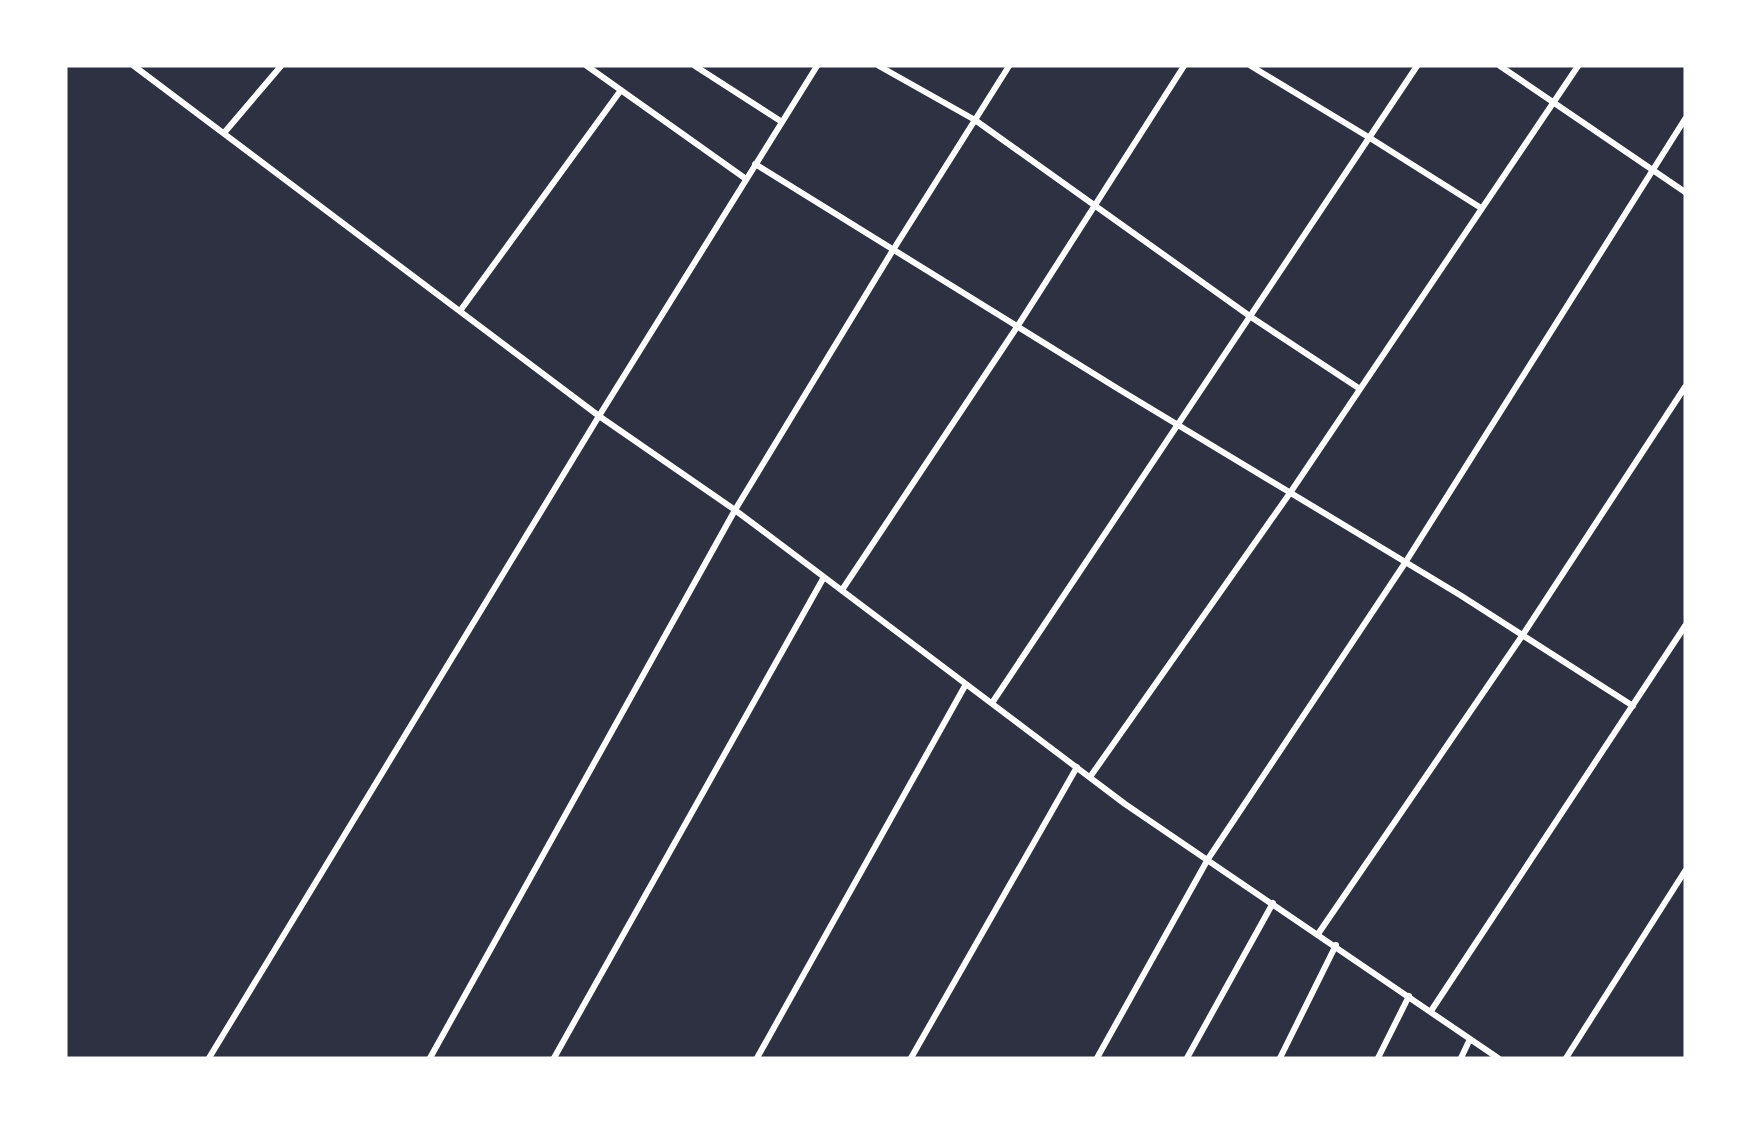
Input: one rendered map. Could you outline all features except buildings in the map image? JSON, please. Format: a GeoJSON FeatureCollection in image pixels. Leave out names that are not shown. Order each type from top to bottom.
{"type":"FeatureCollection","features":[{"type":"Feature","properties":{"kind":"street"},"geometry":{"type":"LineString","coordinates":[[134,66],[599,416],[735,510],[1125,804],[1498,1058]]}},
{"type":"Feature","properties":{"kind":"street"},"geometry":{"type":"LineString","coordinates":[[224,134],[281,66]]}},
{"type":"Feature","properties":{"kind":"street"},"geometry":{"type":"LineString","coordinates":[[587,66],[746,179]]}},
{"type":"Feature","properties":{"kind":"street"},"geometry":{"type":"LineString","coordinates":[[695,66],[782,122]]}},
{"type":"Feature","properties":{"kind":"street"},"geometry":{"type":"LineString","coordinates":[[879,66],[975,120],[1251,317],[1360,389]]}},
{"type":"Feature","properties":{"kind":"street"},"geometry":{"type":"LineString","coordinates":[[430,1058],[735,510],[893,250],[1009,66]]}},
{"type":"Feature","properties":{"kind":"street"},"geometry":{"type":"LineString","coordinates":[[842,590],[1017,327],[1184,66]]}},
{"type":"Feature","properties":{"kind":"street"},"geometry":{"type":"LineString","coordinates":[[1251,66],[1481,208]]}},
{"type":"Feature","properties":{"kind":"street"},"geometry":{"type":"LineString","coordinates":[[992,703],[1417,66]]}},
{"type":"Feature","properties":{"kind":"street"},"geometry":{"type":"LineString","coordinates":[[1500,66],[1685,192]]}},
{"type":"Feature","properties":{"kind":"street"},"geometry":{"type":"LineString","coordinates":[[1090,777],[1290,493],[1578,66]]}},
{"type":"Feature","properties":{"kind":"street"},"geometry":{"type":"LineString","coordinates":[[209,1058],[599,416],[782,122],[813,67]]}},
{"type":"Feature","properties":{"kind":"street"},"geometry":{"type":"LineString","coordinates":[[460,311],[621,90]]}},
{"type":"Feature","properties":{"kind":"street"},"geometry":{"type":"LineString","coordinates":[[1097,1058],[1208,859],[1405,563],[1685,119]]}},
{"type":"Feature","properties":{"kind":"street"},"geometry":{"type":"LineString","coordinates":[[755,164],[1178,426],[1405,563],[1633,706]]}},
{"type":"Feature","properties":{"kind":"street"},"geometry":{"type":"LineString","coordinates":[[1318,934],[1522,636],[1683,395],[1685,387]]}},
{"type":"Feature","properties":{"kind":"street"},"geometry":{"type":"LineString","coordinates":[[554,1058],[824,577]]}},
{"type":"Feature","properties":{"kind":"street"},"geometry":{"type":"LineString","coordinates":[[1431,1011],[1685,626]]}},
{"type":"Feature","properties":{"kind":"street"},"geometry":{"type":"LineString","coordinates":[[757,1058],[966,684]]}},
{"type":"Feature","properties":{"kind":"street"},"geometry":{"type":"LineString","coordinates":[[911,1058],[1077,767]]}},
{"type":"Feature","properties":{"kind":"street"},"geometry":{"type":"LineString","coordinates":[[1566,1058],[1685,871]]}},
{"type":"Feature","properties":{"kind":"street"},"geometry":{"type":"LineString","coordinates":[[1188,1058],[1273,903]]}},
{"type":"Feature","properties":{"kind":"street"},"geometry":{"type":"LineString","coordinates":[[1280,1058],[1335,945]]}},
{"type":"Feature","properties":{"kind":"street"},"geometry":{"type":"LineString","coordinates":[[1378,1058],[1409,996]]}},
{"type":"Feature","properties":{"kind":"street"},"geometry":{"type":"LineString","coordinates":[[1461,1058],[1470,1039]]}}]}
